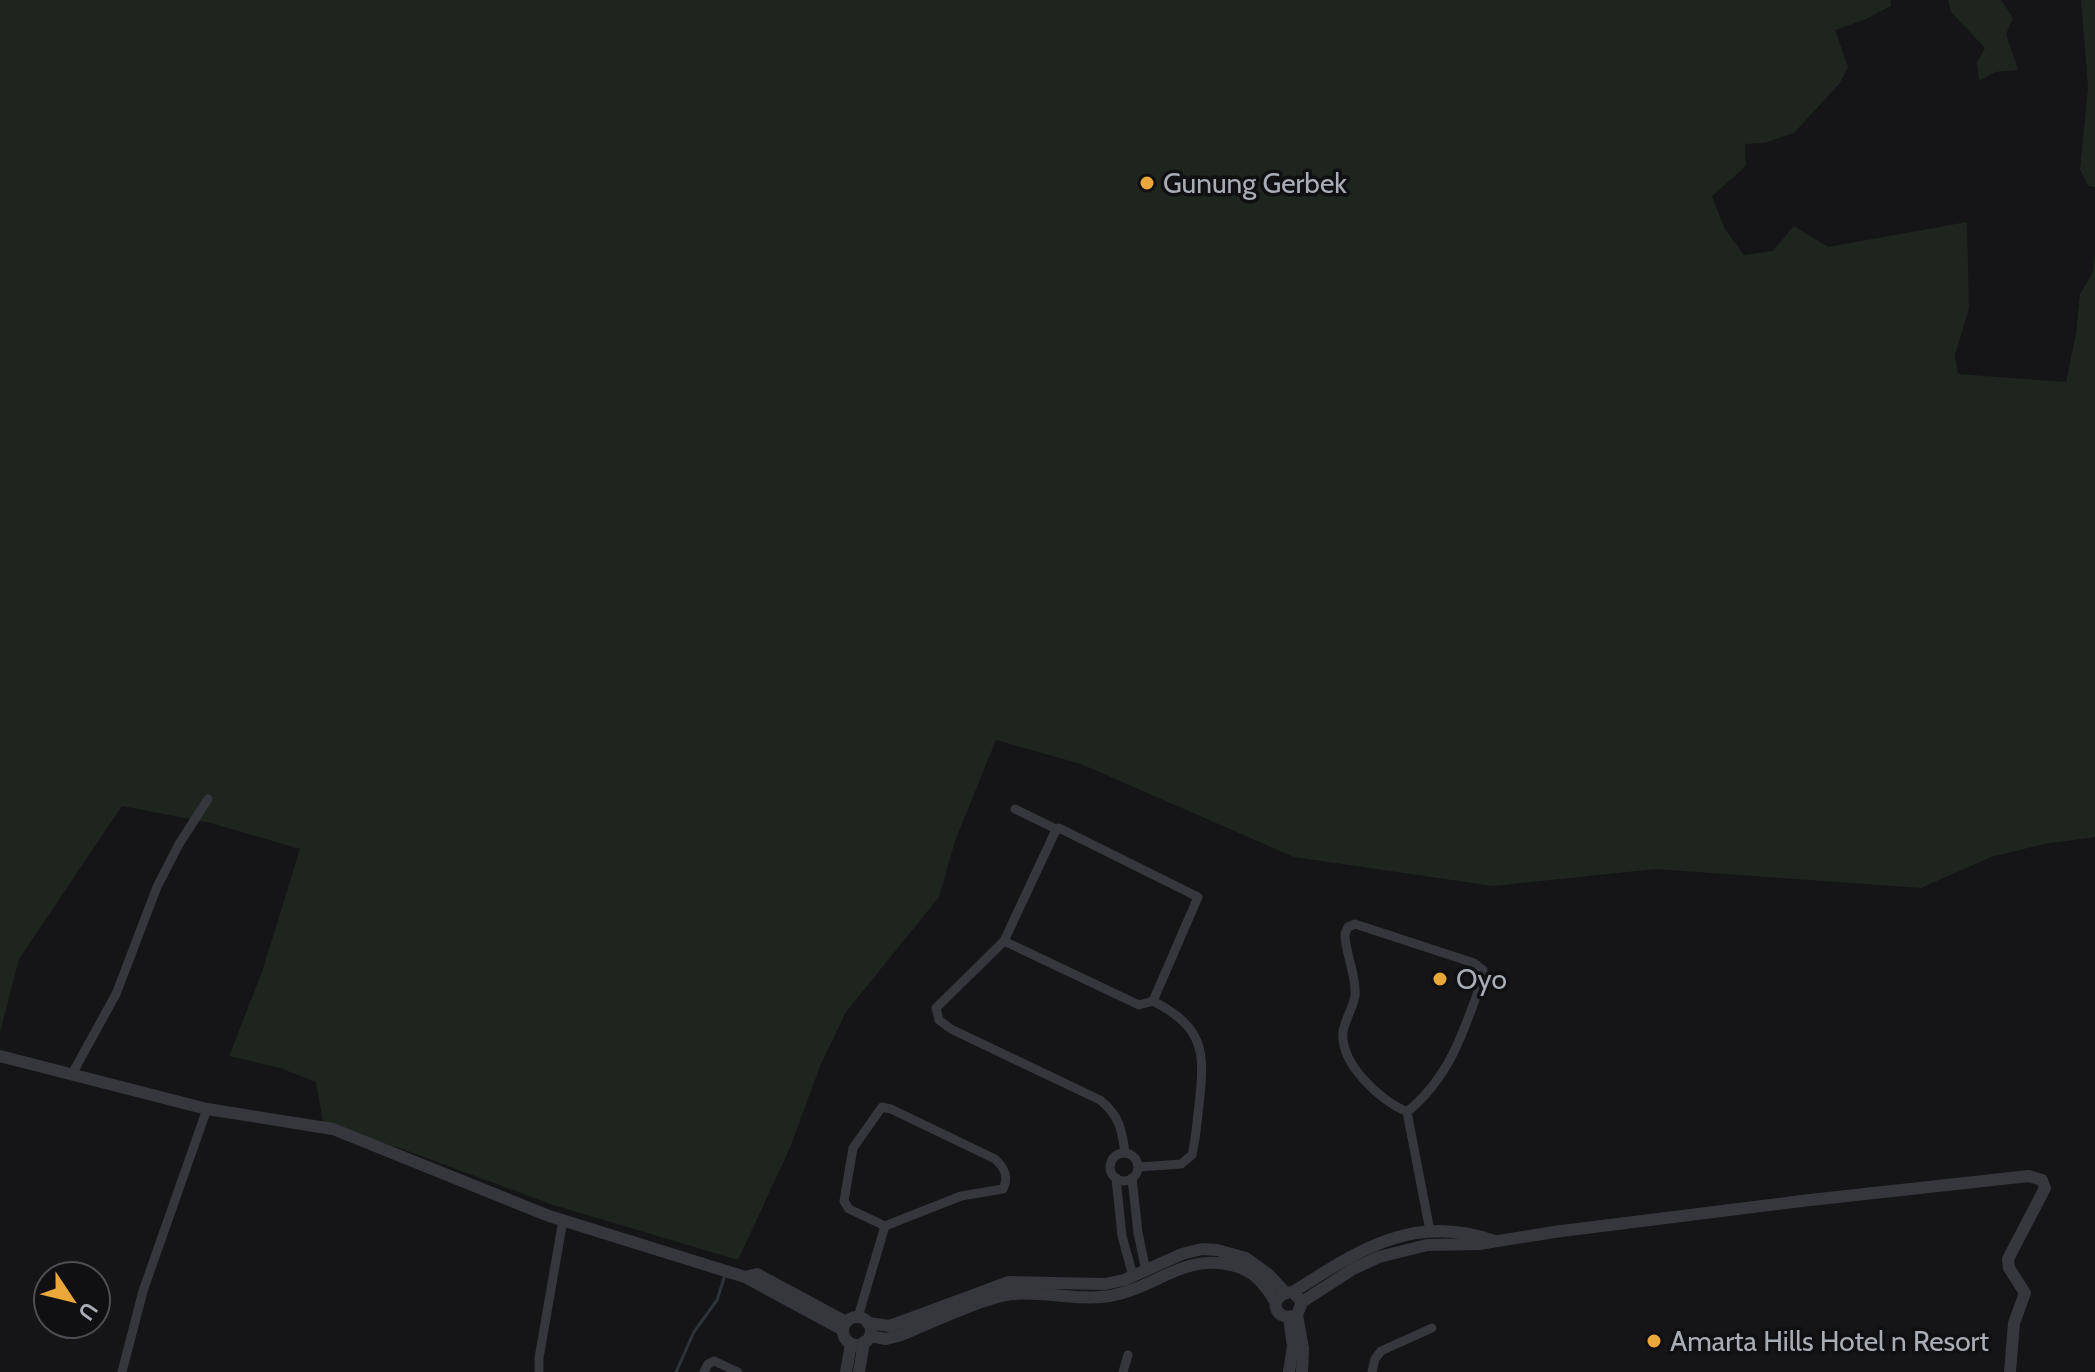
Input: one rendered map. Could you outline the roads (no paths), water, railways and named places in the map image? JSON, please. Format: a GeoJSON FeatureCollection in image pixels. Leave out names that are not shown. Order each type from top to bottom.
{"type":"FeatureCollection","features":[{"type":"Feature","properties":{"kind":"street"},"geometry":{"type":"LineString","coordinates":[[72,1074],[116,994],[147,907],[179,844],[208,799]]}},
{"type":"Feature","properties":{"kind":"street"},"geometry":{"type":"LineString","coordinates":[[1015,809],[1198,897],[1153,1001]]}},
{"type":"Feature","properties":{"kind":"street"},"geometry":{"type":"LineString","coordinates":[[1056,829],[1004,941],[936,1008],[939,1020],[951,1029],[1100,1100],[1120,1122],[1125,1153]]}},
{"type":"Feature","properties":{"kind":"street"},"geometry":{"type":"LineString","coordinates":[[1361,924],[1474,963],[1483,970],[1460,1043],[1437,1080],[1407,1112],[1389,1102],[1371,1085],[1348,1056],[1344,1045],[1345,1026],[1355,994],[1345,934],[1348,927],[1361,924]]}},
{"type":"Feature","properties":{"kind":"street"},"geometry":{"type":"LineString","coordinates":[[1004,941],[1139,1005],[1153,1001]]}},
{"type":"Feature","properties":{"kind":"street"},"geometry":{"type":"LineString","coordinates":[[1139,1167],[1181,1164],[1190,1159],[1204,1065],[1198,1044],[1184,1022],[1153,1001]]}},
{"type":"Feature","properties":{"kind":"street"},"geometry":{"type":"LineString","coordinates":[[2,1057],[207,1109],[312,1125],[346,1135],[558,1218],[742,1276],[857,1331],[886,1339],[1002,1296],[1106,1296],[1126,1292],[1192,1257],[1247,1271],[1266,1286],[1282,1316],[1293,1304],[1384,1240],[1415,1232],[1430,1231],[1494,1241],[1810,1200],[2037,1177],[2044,1183],[2043,1194],[2010,1254],[2008,1264],[2025,1293],[2014,1323],[2010,1372]]}},
{"type":"Feature","properties":{"kind":"street"},"geometry":{"type":"LineString","coordinates":[[882,1107],[995,1159],[1005,1171],[1006,1184],[999,1192],[961,1196],[885,1226],[844,1204],[853,1148],[882,1107]]}},
{"type":"Feature","properties":{"kind":"street"},"geometry":{"type":"LineString","coordinates":[[122,1372],[143,1291],[207,1109]]}},
{"type":"Feature","properties":{"kind":"street"},"geometry":{"type":"LineString","coordinates":[[1407,1112],[1430,1231]]}},
{"type":"Feature","properties":{"kind":"street"},"geometry":{"type":"LineString","coordinates":[[1133,1276],[1122,1236],[1116,1178],[1111,1171],[1111,1162],[1116,1155],[1125,1153],[1133,1155],[1139,1167]]}},
{"type":"Feature","properties":{"kind":"street"},"geometry":{"type":"LineString","coordinates":[[1116,1178],[1124,1181],[1132,1178],[1139,1167]]}},
{"type":"Feature","properties":{"kind":"street"},"geometry":{"type":"LineString","coordinates":[[1132,1178],[1146,1271]]}},
{"type":"Feature","properties":{"kind":"street"},"geometry":{"type":"LineString","coordinates":[[539,1372],[558,1218]]}},
{"type":"Feature","properties":{"kind":"street"},"geometry":{"type":"LineString","coordinates":[[846,1372],[885,1226]]}},
{"type":"Feature","properties":{"kind":"street"},"geometry":{"type":"LineString","coordinates":[[1350,1264],[1417,1246],[1475,1240]]}},
{"type":"Feature","properties":{"kind":"street"},"geometry":{"type":"LineString","coordinates":[[857,1331],[897,1324],[1001,1283],[1105,1284],[1217,1250],[1235,1254],[1268,1274],[1293,1304],[1303,1348],[1302,1372]]}},
{"type":"Feature","properties":{"kind":"street"},"geometry":{"type":"LineString","coordinates":[[1276,1303],[1279,1296],[1293,1304]]}},
{"type":"Feature","properties":{"kind":"street"},"geometry":{"type":"LineString","coordinates":[[1289,1372],[1293,1346],[1293,1304]]}},
{"type":"Feature","properties":{"kind":"street"},"geometry":{"type":"LineString","coordinates":[[1372,1372],[1381,1351],[1432,1328]]}},
{"type":"Feature","properties":{"kind":"street"},"geometry":{"type":"LineString","coordinates":[[857,1331],[859,1372]]}},
{"type":"Feature","properties":{"kind":"street"},"geometry":{"type":"LineString","coordinates":[[1123,1372],[1128,1355]]}},
{"type":"Feature","properties":{"kind":"street"},"geometry":{"type":"LineString","coordinates":[[704,1372],[708,1364],[714,1361],[738,1372]]}},
{"type":"Feature","properties":{"kind":"waterway"},"geometry":{"type":"LineString","coordinates":[[676,1372],[694,1332],[717,1300],[725,1275]]}},
{"type":"Feature","properties":{"kind":"place","name":"Gunung Gerbek"},"geometry":{"type":"Point","coordinates":[1147,183]}},
{"type":"Feature","properties":{"kind":"place","name":"Oyo"},"geometry":{"type":"Point","coordinates":[1440,979]}},
{"type":"Feature","properties":{"kind":"place","name":"Amarta Hills Hotel n Resort"},"geometry":{"type":"Point","coordinates":[1654,1341]}}]}
